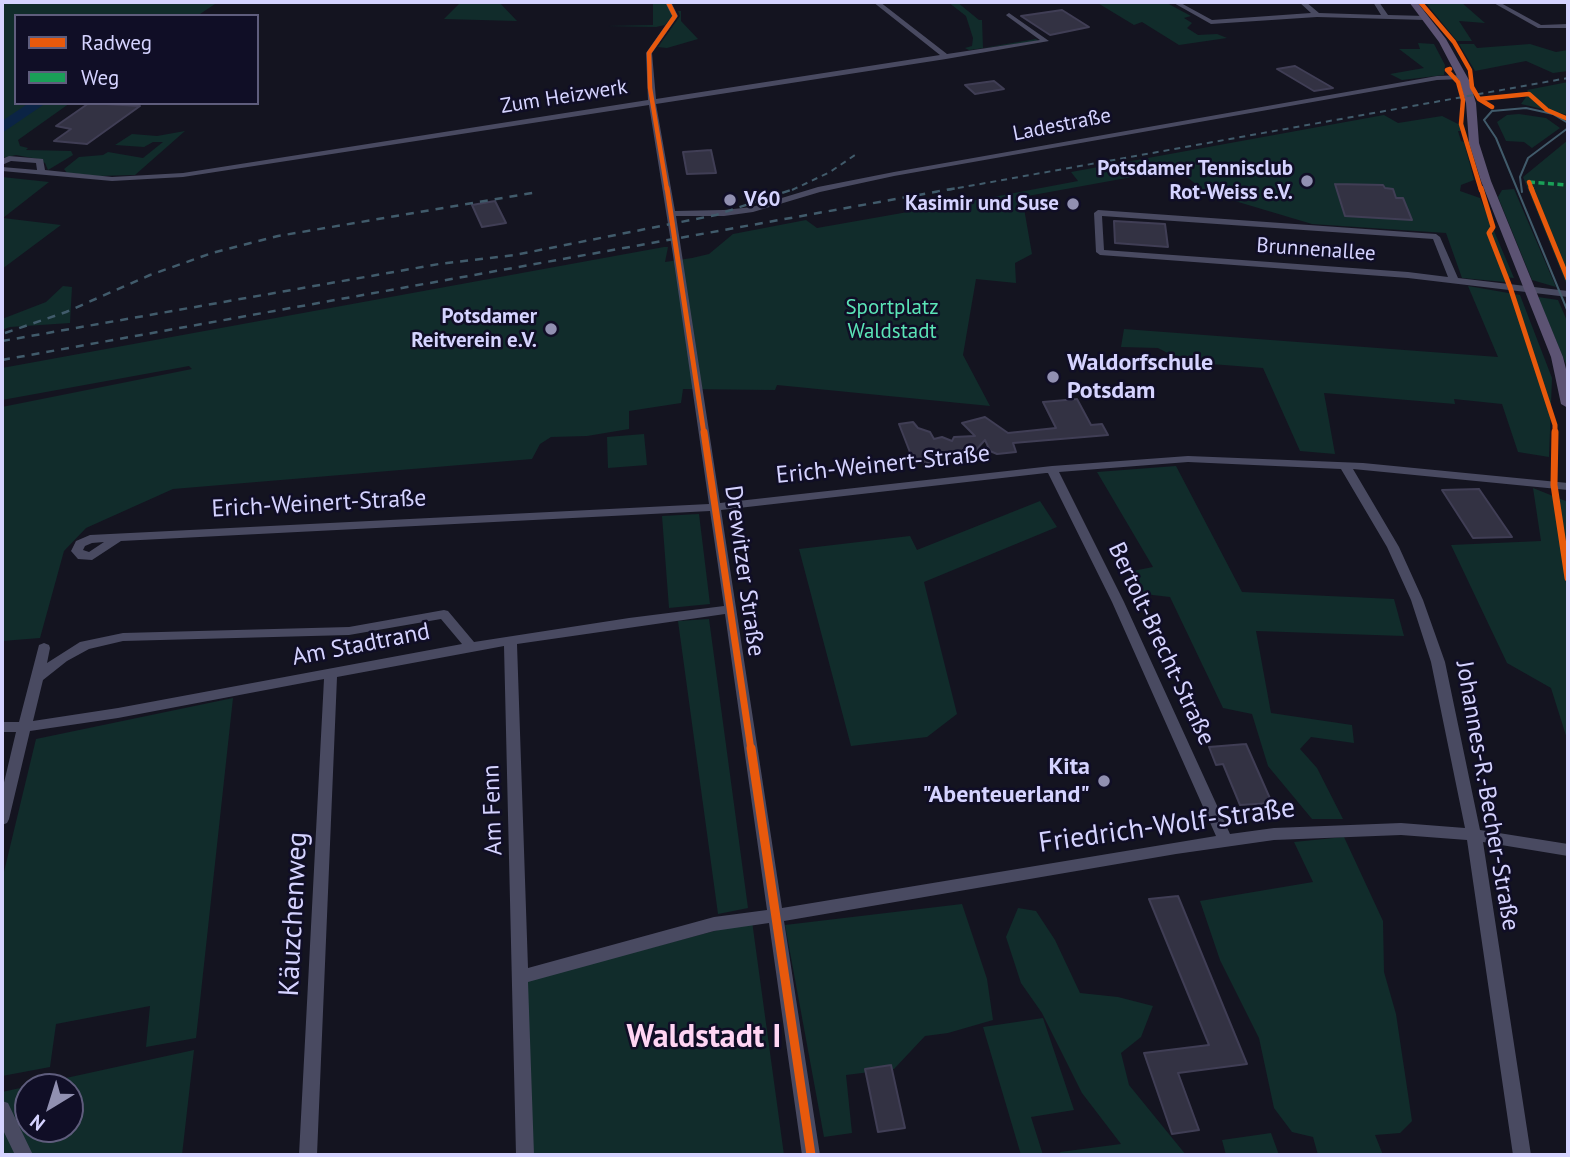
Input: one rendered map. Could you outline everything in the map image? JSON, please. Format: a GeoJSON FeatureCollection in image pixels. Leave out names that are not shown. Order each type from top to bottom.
{"type":"FeatureCollection","features":[{"type":"Feature","properties":{"kind":"main road"},"geometry":{"type":"LineString","coordinates":[[1413,2],[1443,41],[1467,88],[1478,154],[1528,289],[1557,356],[1568,404]]}},
{"type":"Feature","properties":{"kind":"street","name":"Drewitzer Straße"},"geometry":{"type":"LineString","coordinates":[[668,2],[675,16],[652,47],[648,58],[653,102],[811,1155]]}},
{"type":"Feature","properties":{"kind":"street"},"geometry":{"type":"LineString","coordinates":[[876,2],[946,57]]}},
{"type":"Feature","properties":{"kind":"street"},"geometry":{"type":"LineString","coordinates":[[1175,2],[1211,22],[1317,15],[1426,18]]}},
{"type":"Feature","properties":{"kind":"street"},"geometry":{"type":"LineString","coordinates":[[1302,2],[1317,15]]}},
{"type":"Feature","properties":{"kind":"street"},"geometry":{"type":"LineString","coordinates":[[1376,2],[1385,16]]}},
{"type":"Feature","properties":{"kind":"street"},"geometry":{"type":"LineString","coordinates":[[1495,2],[1544,29],[1568,26]]}},
{"type":"Feature","properties":{"kind":"street","name":"Zum Heizwerk"},"geometry":{"type":"LineString","coordinates":[[2,169],[112,179],[183,175],[1046,41],[1009,15]]}},
{"type":"Feature","properties":{"kind":"street","name":"Ladestraße"},"geometry":{"type":"LineString","coordinates":[[671,214],[724,213],[753,209],[818,190],[905,172],[1437,78],[1462,77]]}},
{"type":"Feature","properties":{"kind":"street","name":"Zum Heizwerk"},"geometry":{"type":"LineString","coordinates":[[2,163],[9,158],[40,161],[41,174]]}},
{"type":"Feature","properties":{"kind":"street"},"geometry":{"type":"LineString","coordinates":[[1100,252],[1098,213],[1436,237],[1454,280]]}},
{"type":"Feature","properties":{"kind":"street","name":"Brunnenallee"},"geometry":{"type":"LineString","coordinates":[[1100,252],[1454,280],[1568,294]]}},
{"type":"Feature","properties":{"kind":"street","name":"Erich-Weinert-Straße"},"geometry":{"type":"LineString","coordinates":[[118,538],[715,507],[1052,470],[1188,459],[1345,465],[1568,486]]}},
{"type":"Feature","properties":{"kind":"street","name":"Johannes-R.-Becher-Straße"},"geometry":{"type":"LineString","coordinates":[[1345,465],[1401,565],[1437,658],[1474,835],[1522,1155]]}},
{"type":"Feature","properties":{"kind":"street","name":"Bertolt-Brecht-Straße"},"geometry":{"type":"LineString","coordinates":[[1052,470],[1118,602],[1225,839]]}},
{"type":"Feature","properties":{"kind":"street","name":"Am Stadtrand"},"geometry":{"type":"LineString","coordinates":[[2,727],[24,727],[471,647],[730,609]]}},
{"type":"Feature","properties":{"kind":"street"},"geometry":{"type":"LineString","coordinates":[[38,677],[62,658],[85,645],[123,636],[349,631],[444,614],[471,647]]}},
{"type":"Feature","properties":{"kind":"street","name":"Am Fenn"},"geometry":{"type":"LineString","coordinates":[[510,642],[525,1155]]}},
{"type":"Feature","properties":{"kind":"street"},"geometry":{"type":"LineString","coordinates":[[2,818],[44,648]]}},
{"type":"Feature","properties":{"kind":"street","name":"Käuzchenweg"},"geometry":{"type":"LineString","coordinates":[[308,1155],[331,674]]}},
{"type":"Feature","properties":{"kind":"street","name":"Friedrich-Wolf-Straße"},"geometry":{"type":"LineString","coordinates":[[775,916],[1225,839],[1308,831],[1401,829],[1474,835],[1568,850]]}},
{"type":"Feature","properties":{"kind":"street"},"geometry":{"type":"LineString","coordinates":[[521,977],[714,924],[775,916]]}},
{"type":"Feature","properties":{"kind":"street"},"geometry":{"type":"LineString","coordinates":[[2,1109],[24,1155]]}},
{"type":"Feature","properties":{"kind":"green space"},"geometry":{"type":"Polygon","coordinates":[[[2,2],[218,2],[200,14],[14,14],[14,105],[67,105],[18,140],[20,146],[28,148],[26,150],[71,151],[73,155],[48,170],[45,163],[38,159],[16,155],[2,158],[2,2]]]}},
{"type":"Feature","properties":{"kind":"green space"},"geometry":{"type":"Polygon","coordinates":[[[461,2],[499,2],[517,21],[444,19],[461,2]]]}},
{"type":"Feature","properties":{"kind":"green space"},"geometry":{"type":"Polygon","coordinates":[[[653,2],[665,2],[668,5],[672,16],[665,25],[607,26],[653,25],[653,2]]]}},
{"type":"Feature","properties":{"kind":"green space"},"geometry":{"type":"Polygon","coordinates":[[[948,2],[957,2],[982,20],[983,48],[1036,39],[1038,41],[969,50],[965,48],[972,46],[973,38],[966,16],[948,2]]]}},
{"type":"Feature","properties":{"kind":"green space"},"geometry":{"type":"Polygon","coordinates":[[[1096,2],[1165,2],[1191,16],[1184,18],[1192,23],[1187,28],[1198,35],[1217,34],[1227,38],[1179,45],[1142,22],[1134,25],[1096,2]]]}},
{"type":"Feature","properties":{"kind":"green space"},"geometry":{"type":"Polygon","coordinates":[[[1425,2],[1461,2],[1485,23],[1459,21],[1472,41],[1457,41],[1425,2]]]}},
{"type":"Feature","properties":{"kind":"green space"},"geometry":{"type":"Polygon","coordinates":[[[678,11],[681,11],[681,21],[698,39],[667,48],[658,47],[680,16],[678,11]]]}},
{"type":"Feature","properties":{"kind":"green space"},"geometry":{"type":"Polygon","coordinates":[[[1418,43],[1434,44],[1445,65],[1444,75],[1402,80],[1390,74],[1424,68],[1399,49],[1420,49],[1418,43]]]}},
{"type":"Feature","properties":{"kind":"green space"},"geometry":{"type":"Polygon","coordinates":[[[1459,44],[1474,44],[1477,48],[1530,44],[1556,52],[1568,50],[1568,71],[1553,73],[1526,61],[1475,71],[1459,44]]]}},
{"type":"Feature","properties":{"kind":"green space"},"geometry":{"type":"Polygon","coordinates":[[[1568,82],[1568,115],[1521,104],[1526,97],[1532,95],[1527,90],[1568,82]]]}},
{"type":"Feature","properties":{"kind":"green space","name":"Sportplatz Waldstadt"},"geometry":{"type":"Polygon","coordinates":[[[1384,115],[1398,123],[1442,116],[1460,125],[1461,131],[1458,131],[1461,141],[1464,142],[1474,180],[1461,185],[1460,191],[1480,198],[1514,278],[1505,277],[1505,282],[1462,278],[1446,233],[1312,224],[1208,193],[1176,169],[1022,197],[1032,254],[1015,263],[1016,283],[976,279],[963,355],[990,406],[777,385],[775,390],[683,389],[681,403],[629,411],[629,429],[587,436],[551,437],[540,444],[532,459],[173,489],[86,528],[64,551],[40,638],[2,641],[2,407],[192,369],[189,366],[2,400],[2,368],[664,247],[668,247],[665,262],[692,258],[709,254],[733,234],[806,220],[817,228],[993,197],[1078,181],[1071,172],[1384,115]]]}},
{"type":"Feature","properties":{"kind":"green space"},"geometry":{"type":"Polygon","coordinates":[[[1507,115],[1546,118],[1560,128],[1532,148],[1524,142],[1506,141],[1497,122],[1507,115]]]}},
{"type":"Feature","properties":{"kind":"green space"},"geometry":{"type":"Polygon","coordinates":[[[185,131],[135,175],[98,176],[67,173],[64,169],[79,157],[103,155],[108,152],[143,158],[163,142],[153,142],[144,147],[115,145],[132,134],[157,136],[185,131]]]}},
{"type":"Feature","properties":{"kind":"green space"},"geometry":{"type":"Polygon","coordinates":[[[1568,140],[1568,288],[1523,177],[1568,140]]]}},
{"type":"Feature","properties":{"kind":"green space"},"geometry":{"type":"Polygon","coordinates":[[[2,177],[49,182],[3,218],[61,225],[2,269],[2,177]]]}},
{"type":"Feature","properties":{"kind":"green space"},"geometry":{"type":"Polygon","coordinates":[[[1514,189],[1556,287],[1532,280],[1498,197],[1502,190],[1514,189]]]}},
{"type":"Feature","properties":{"kind":"green space"},"geometry":{"type":"Polygon","coordinates":[[[63,286],[72,287],[70,323],[10,327],[2,330],[2,319],[46,302],[63,286]]]}},
{"type":"Feature","properties":{"kind":"green space"},"geometry":{"type":"Polygon","coordinates":[[[1468,286],[1520,295],[1552,378],[1549,457],[1518,452],[1502,404],[1454,399],[1455,404],[1324,393],[1335,454],[1300,451],[1263,368],[1185,362],[1158,348],[1121,347],[1124,329],[1498,357],[1468,286]]]}},
{"type":"Feature","properties":{"kind":"green space"},"geometry":{"type":"Polygon","coordinates":[[[1538,297],[1558,300],[1568,323],[1568,369],[1538,297]]]}},
{"type":"Feature","properties":{"kind":"green space"},"geometry":{"type":"Polygon","coordinates":[[[644,434],[647,465],[608,468],[607,437],[644,434]]]}},
{"type":"Feature","properties":{"kind":"green space"},"geometry":{"type":"Polygon","coordinates":[[[1176,466],[1242,592],[1394,599],[1404,636],[1256,631],[1271,713],[1352,725],[1354,743],[1311,737],[1300,749],[1317,768],[1343,819],[1312,819],[1268,766],[1252,714],[1223,708],[1170,597],[1144,594],[1128,572],[1153,567],[1097,472],[1176,466]]]}},
{"type":"Feature","properties":{"kind":"green space"},"geometry":{"type":"Polygon","coordinates":[[[1533,488],[1568,502],[1568,742],[1551,688],[1507,663],[1451,545],[1541,541],[1533,488]]]}},
{"type":"Feature","properties":{"kind":"green space"},"geometry":{"type":"Polygon","coordinates":[[[1040,501],[1057,527],[924,582],[957,714],[927,737],[851,746],[799,549],[910,536],[917,550],[1040,501]]]}},
{"type":"Feature","properties":{"kind":"green space"},"geometry":{"type":"Polygon","coordinates":[[[699,514],[710,604],[669,608],[662,516],[699,514]]]}},
{"type":"Feature","properties":{"kind":"green space"},"geometry":{"type":"Polygon","coordinates":[[[709,619],[748,908],[718,914],[678,621],[709,619]]]}},
{"type":"Feature","properties":{"kind":"green space"},"geometry":{"type":"Polygon","coordinates":[[[233,698],[196,1038],[146,1047],[150,1006],[56,1024],[50,1067],[2,1076],[2,880],[36,739],[233,698]]]}},
{"type":"Feature","properties":{"kind":"green space"},"geometry":{"type":"Polygon","coordinates":[[[1344,837],[1383,921],[1384,972],[1396,1014],[1412,1121],[1400,1133],[1375,1135],[1383,1155],[1318,1155],[1313,1137],[1292,1132],[1274,1108],[1259,1038],[1220,960],[1200,901],[1313,882],[1294,842],[1344,837]]]}},
{"type":"Feature","properties":{"kind":"green space"},"geometry":{"type":"Polygon","coordinates":[[[962,904],[987,979],[993,1020],[948,1033],[925,1036],[894,1069],[846,1075],[852,1133],[824,1137],[785,925],[962,904]]]}},
{"type":"Feature","properties":{"kind":"green space"},"geometry":{"type":"Polygon","coordinates":[[[1018,908],[1036,911],[1055,940],[1080,993],[1118,997],[1153,1006],[1141,1037],[1121,1053],[1129,1085],[1186,1155],[1061,1155],[1060,1152],[1121,1144],[1082,1093],[1042,1013],[1021,983],[1006,937],[1018,908]]]}},
{"type":"Feature","properties":{"kind":"green space"},"geometry":{"type":"Polygon","coordinates":[[[752,921],[784,1155],[531,1155],[525,981],[752,921]]]}},
{"type":"Feature","properties":{"kind":"green space"},"geometry":{"type":"Polygon","coordinates":[[[1043,1018],[1074,1110],[1031,1117],[1043,1155],[1021,1155],[983,1027],[1043,1018]]]}},
{"type":"Feature","properties":{"kind":"green space"},"geometry":{"type":"Polygon","coordinates":[[[194,1050],[182,1155],[2,1155],[2,1092],[14,1089],[14,1143],[84,1143],[84,1074],[194,1050]]]}},
{"type":"Feature","properties":{"kind":"green space"},"geometry":{"type":"Polygon","coordinates":[[[1271,1133],[1279,1155],[1226,1155],[1222,1140],[1271,1133]]]}},
{"type":"Feature","properties":{"kind":"water"},"geometry":{"type":"Polygon","coordinates":[[[26,105],[43,105],[2,133],[2,121],[26,105]]]}},
{"type":"Feature","properties":{"kind":"building"},"geometry":{"type":"Polygon","coordinates":[[[1062,10],[1089,27],[1050,35],[1021,16],[1062,10]]]}},
{"type":"Feature","properties":{"kind":"building"},"geometry":{"type":"Polygon","coordinates":[[[1295,66],[1333,88],[1314,91],[1277,69],[1295,66]]]}},
{"type":"Feature","properties":{"kind":"building"},"geometry":{"type":"Polygon","coordinates":[[[994,81],[1004,89],[975,94],[965,85],[994,81]]]}},
{"type":"Feature","properties":{"kind":"building"},"geometry":{"type":"Polygon","coordinates":[[[86,105],[140,106],[87,144],[54,141],[71,129],[56,126],[86,105]]]}},
{"type":"Feature","properties":{"kind":"building"},"geometry":{"type":"Polygon","coordinates":[[[711,150],[716,173],[687,174],[683,152],[711,150]]]}},
{"type":"Feature","properties":{"kind":"building"},"geometry":{"type":"Polygon","coordinates":[[[1335,184],[1383,185],[1393,189],[1396,198],[1403,198],[1412,220],[1345,216],[1335,184]]]}},
{"type":"Feature","properties":{"kind":"building"},"geometry":{"type":"Polygon","coordinates":[[[495,201],[506,223],[482,227],[472,205],[495,201]]]}},
{"type":"Feature","properties":{"kind":"building"},"geometry":{"type":"Polygon","coordinates":[[[1114,221],[1165,224],[1168,247],[1115,243],[1114,221]]]}},
{"type":"Feature","properties":{"kind":"building"},"geometry":{"type":"Polygon","coordinates":[[[1077,399],[1091,425],[1102,424],[1108,435],[1013,443],[1016,452],[997,454],[990,451],[985,440],[974,452],[946,454],[932,463],[922,463],[913,460],[899,424],[913,422],[918,428],[930,432],[934,439],[942,437],[952,441],[954,437],[975,436],[962,423],[985,417],[1008,433],[1056,428],[1043,402],[1077,399]]]}},
{"type":"Feature","properties":{"kind":"building"},"geometry":{"type":"Polygon","coordinates":[[[1479,489],[1512,537],[1473,538],[1442,490],[1479,489]]]}},
{"type":"Feature","properties":{"kind":"building"},"geometry":{"type":"Polygon","coordinates":[[[1246,744],[1272,803],[1240,805],[1223,764],[1216,765],[1209,747],[1246,744]]]}},
{"type":"Feature","properties":{"kind":"building"},"geometry":{"type":"Polygon","coordinates":[[[1178,896],[1247,1064],[1178,1073],[1199,1130],[1172,1134],[1144,1053],[1209,1045],[1149,899],[1178,896]]]}},
{"type":"Feature","properties":{"kind":"building"},"geometry":{"type":"Polygon","coordinates":[[[891,1065],[905,1128],[878,1132],[865,1069],[891,1065]]]}},
{"type":"Feature","properties":{"kind":"tram line"},"geometry":{"type":"LineString","coordinates":[[1568,123],[1553,114],[1526,108],[1492,111],[1484,120],[1496,138],[1568,312]]}},
{"type":"Feature","properties":{"kind":"tram line"},"geometry":{"type":"LineString","coordinates":[[1522,192],[1520,177],[1528,158],[1568,128]]}},
{"type":"Feature","properties":{"kind":"railway"},"geometry":{"type":"LineString","coordinates":[[947,190],[1568,78]]}},
{"type":"Feature","properties":{"kind":"railway"},"geometry":{"type":"LineString","coordinates":[[794,189],[830,172],[855,155]]}},
{"type":"Feature","properties":{"kind":"railway"},"geometry":{"type":"LineString","coordinates":[[2,360],[957,188]]}},
{"type":"Feature","properties":{"kind":"railway"},"geometry":{"type":"LineString","coordinates":[[2,341],[439,264],[515,255],[716,215],[794,189]]}},
{"type":"Feature","properties":{"kind":"railway"},"geometry":{"type":"LineString","coordinates":[[5,333],[66,312],[150,275],[212,253],[278,236],[538,192]]}},
{"type":"Feature","properties":{"kind":"marked path"},"geometry":{"type":"LineString","coordinates":[[1529,182],[1568,185]]}},
{"type":"Feature","properties":{"kind":"cycle path"},"geometry":{"type":"LineString","coordinates":[[668,2],[675,16],[649,53],[650,88],[678,255],[811,1155]]}},
{"type":"Feature","properties":{"kind":"cycle path"},"geometry":{"type":"LineString","coordinates":[[1420,2],[1454,42],[1470,70],[1472,87],[1479,99],[1492,107]]}},
{"type":"Feature","properties":{"kind":"cycle path"},"geometry":{"type":"LineString","coordinates":[[1450,69],[1447,70],[1458,82],[1463,100],[1461,124],[1493,227],[1489,233],[1510,287],[1555,425],[1554,485],[1568,578]]}},
{"type":"Feature","properties":{"kind":"cycle path"},"geometry":{"type":"LineString","coordinates":[[1479,99],[1529,94],[1547,110],[1568,119]]}},
{"type":"Feature","properties":{"kind":"cycle path"},"geometry":{"type":"LineString","coordinates":[[1529,182],[1568,279]]}},
{"type":"Feature","properties":{"kind":"place","name":"Potsdamer Tennisclub Rot-Weiss e.V."},"geometry":{"type":"Point","coordinates":[1307,181]}},
{"type":"Feature","properties":{"kind":"place","name":"V60"},"geometry":{"type":"Point","coordinates":[730,200]}},
{"type":"Feature","properties":{"kind":"place","name":"Kasimir und Suse"},"geometry":{"type":"Point","coordinates":[1073,204]}},
{"type":"Feature","properties":{"kind":"place","name":"Potsdamer Reitverein e.V."},"geometry":{"type":"Point","coordinates":[551,329]}},
{"type":"Feature","properties":{"kind":"place","name":"Waldorfschule Potsdam"},"geometry":{"type":"Point","coordinates":[1053,377]}},
{"type":"Feature","properties":{"kind":"place","name":"Kita \"Abenteuerland\""},"geometry":{"type":"Point","coordinates":[1104,781]}},
{"type":"Feature","properties":{"kind":"district","name":"Waldstadt I"},"geometry":{"type":"Point","coordinates":[704,1038]}}]}
